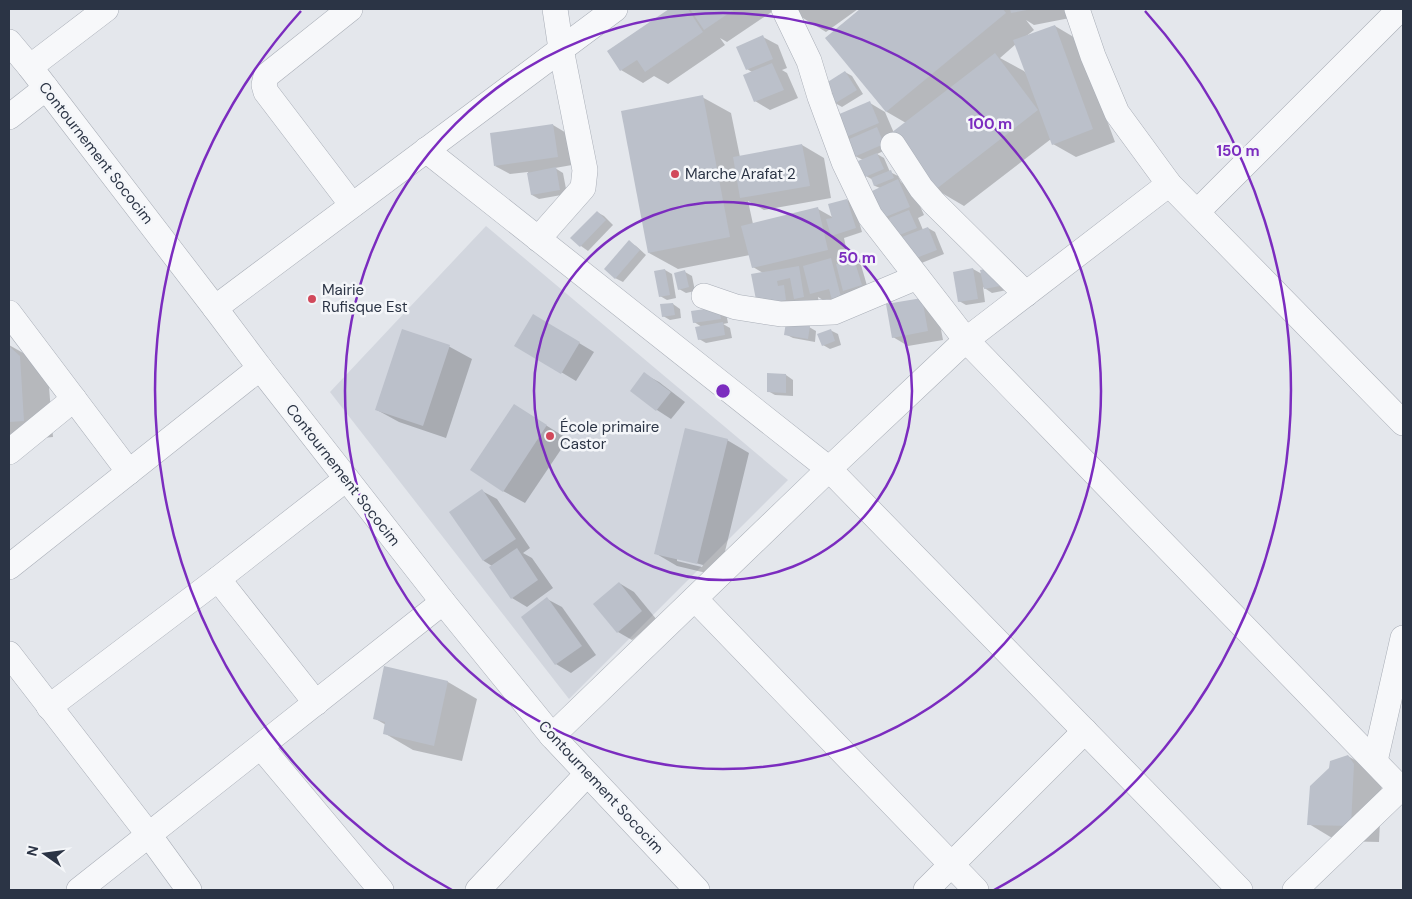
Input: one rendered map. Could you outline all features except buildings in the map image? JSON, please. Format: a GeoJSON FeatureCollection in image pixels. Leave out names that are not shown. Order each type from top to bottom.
{"type":"FeatureCollection","features":[{"type":"Feature","properties":{"kind":"street"},"geometry":{"type":"LineString","coordinates":[[30,67],[106,9]]}},
{"type":"Feature","properties":{"kind":"street"},"geometry":{"type":"LineString","coordinates":[[350,9],[266,76],[264,85],[266,92],[352,205]]}},
{"type":"Feature","properties":{"kind":"street"},"geometry":{"type":"LineString","coordinates":[[538,239],[582,188],[584,170],[554,9]]}},
{"type":"Feature","properties":{"kind":"street"},"geometry":{"type":"LineString","coordinates":[[215,308],[614,9]]}},
{"type":"Feature","properties":{"kind":"street"},"geometry":{"type":"LineString","coordinates":[[784,9],[809,61],[844,162],[870,216],[966,340],[1402,789],[1295,890]]}},
{"type":"Feature","properties":{"kind":"street"},"geometry":{"type":"LineString","coordinates":[[1077,9],[1093,56],[1117,114],[1169,184],[1400,413]]}},
{"type":"Feature","properties":{"kind":"street"},"geometry":{"type":"LineString","coordinates":[[1197,212],[1400,9]]}},
{"type":"Feature","properties":{"kind":"street","name":"Contournement Sococim"},"geometry":{"type":"LineString","coordinates":[[9,42],[443,602],[552,736],[697,890]]}},
{"type":"Feature","properties":{"kind":"street"},"geometry":{"type":"LineString","coordinates":[[9,117],[46,88]]}},
{"type":"Feature","properties":{"kind":"street"},"geometry":{"type":"LineString","coordinates":[[893,145],[921,188],[934,203],[1026,294]]}},
{"type":"Feature","properties":{"kind":"street"},"geometry":{"type":"LineString","coordinates":[[426,150],[829,469],[1240,890]]}},
{"type":"Feature","properties":{"kind":"street"},"geometry":{"type":"LineString","coordinates":[[552,736],[966,340],[1169,184]]}},
{"type":"Feature","properties":{"kind":"street"},"geometry":{"type":"LineString","coordinates":[[704,296],[736,307],[781,314],[834,312],[917,277]]}},
{"type":"Feature","properties":{"kind":"street"},"geometry":{"type":"LineString","coordinates":[[9,313],[129,472]]}},
{"type":"Feature","properties":{"kind":"street"},"geometry":{"type":"LineString","coordinates":[[10,563],[260,368]]}},
{"type":"Feature","properties":{"kind":"street"},"geometry":{"type":"LineString","coordinates":[[9,452],[74,400]]}},
{"type":"Feature","properties":{"kind":"street"},"geometry":{"type":"LineString","coordinates":[[49,707],[218,580],[346,479]]}},
{"type":"Feature","properties":{"kind":"street"},"geometry":{"type":"LineString","coordinates":[[218,580],[316,703]]}},
{"type":"Feature","properties":{"kind":"street"},"geometry":{"type":"LineString","coordinates":[[695,599],[976,890]]}},
{"type":"Feature","properties":{"kind":"street"},"geometry":{"type":"LineString","coordinates":[[79,890],[443,602]]}},
{"type":"Feature","properties":{"kind":"street"},"geometry":{"type":"LineString","coordinates":[[1374,761],[1403,638]]}},
{"type":"Feature","properties":{"kind":"street"},"geometry":{"type":"LineString","coordinates":[[9,654],[149,835],[189,890]]}},
{"type":"Feature","properties":{"kind":"street"},"geometry":{"type":"LineString","coordinates":[[926,890],[1085,731]]}},
{"type":"Feature","properties":{"kind":"street"},"geometry":{"type":"LineString","coordinates":[[261,747],[381,890]]}},
{"type":"Feature","properties":{"kind":"street"},"geometry":{"type":"LineString","coordinates":[[478,890],[586,774]]}},
{"type":"Feature","properties":{"kind":"shaded area","name":"École primaire Castor"},"geometry":{"type":"Polygon","coordinates":[[[486,226],[788,480],[569,699],[330,392],[486,226]]]}},
{"type":"Feature","properties":{"kind":"place","name":"Marche Arafat 2"},"geometry":{"type":"Point","coordinates":[675,174]}},
{"type":"Feature","properties":{"kind":"place","name":"Mairie Rufisque Est"},"geometry":{"type":"Point","coordinates":[312,299]}},
{"type":"Feature","properties":{"kind":"place","name":"École primaire Castor"},"geometry":{"type":"Point","coordinates":[550,436]}}]}
